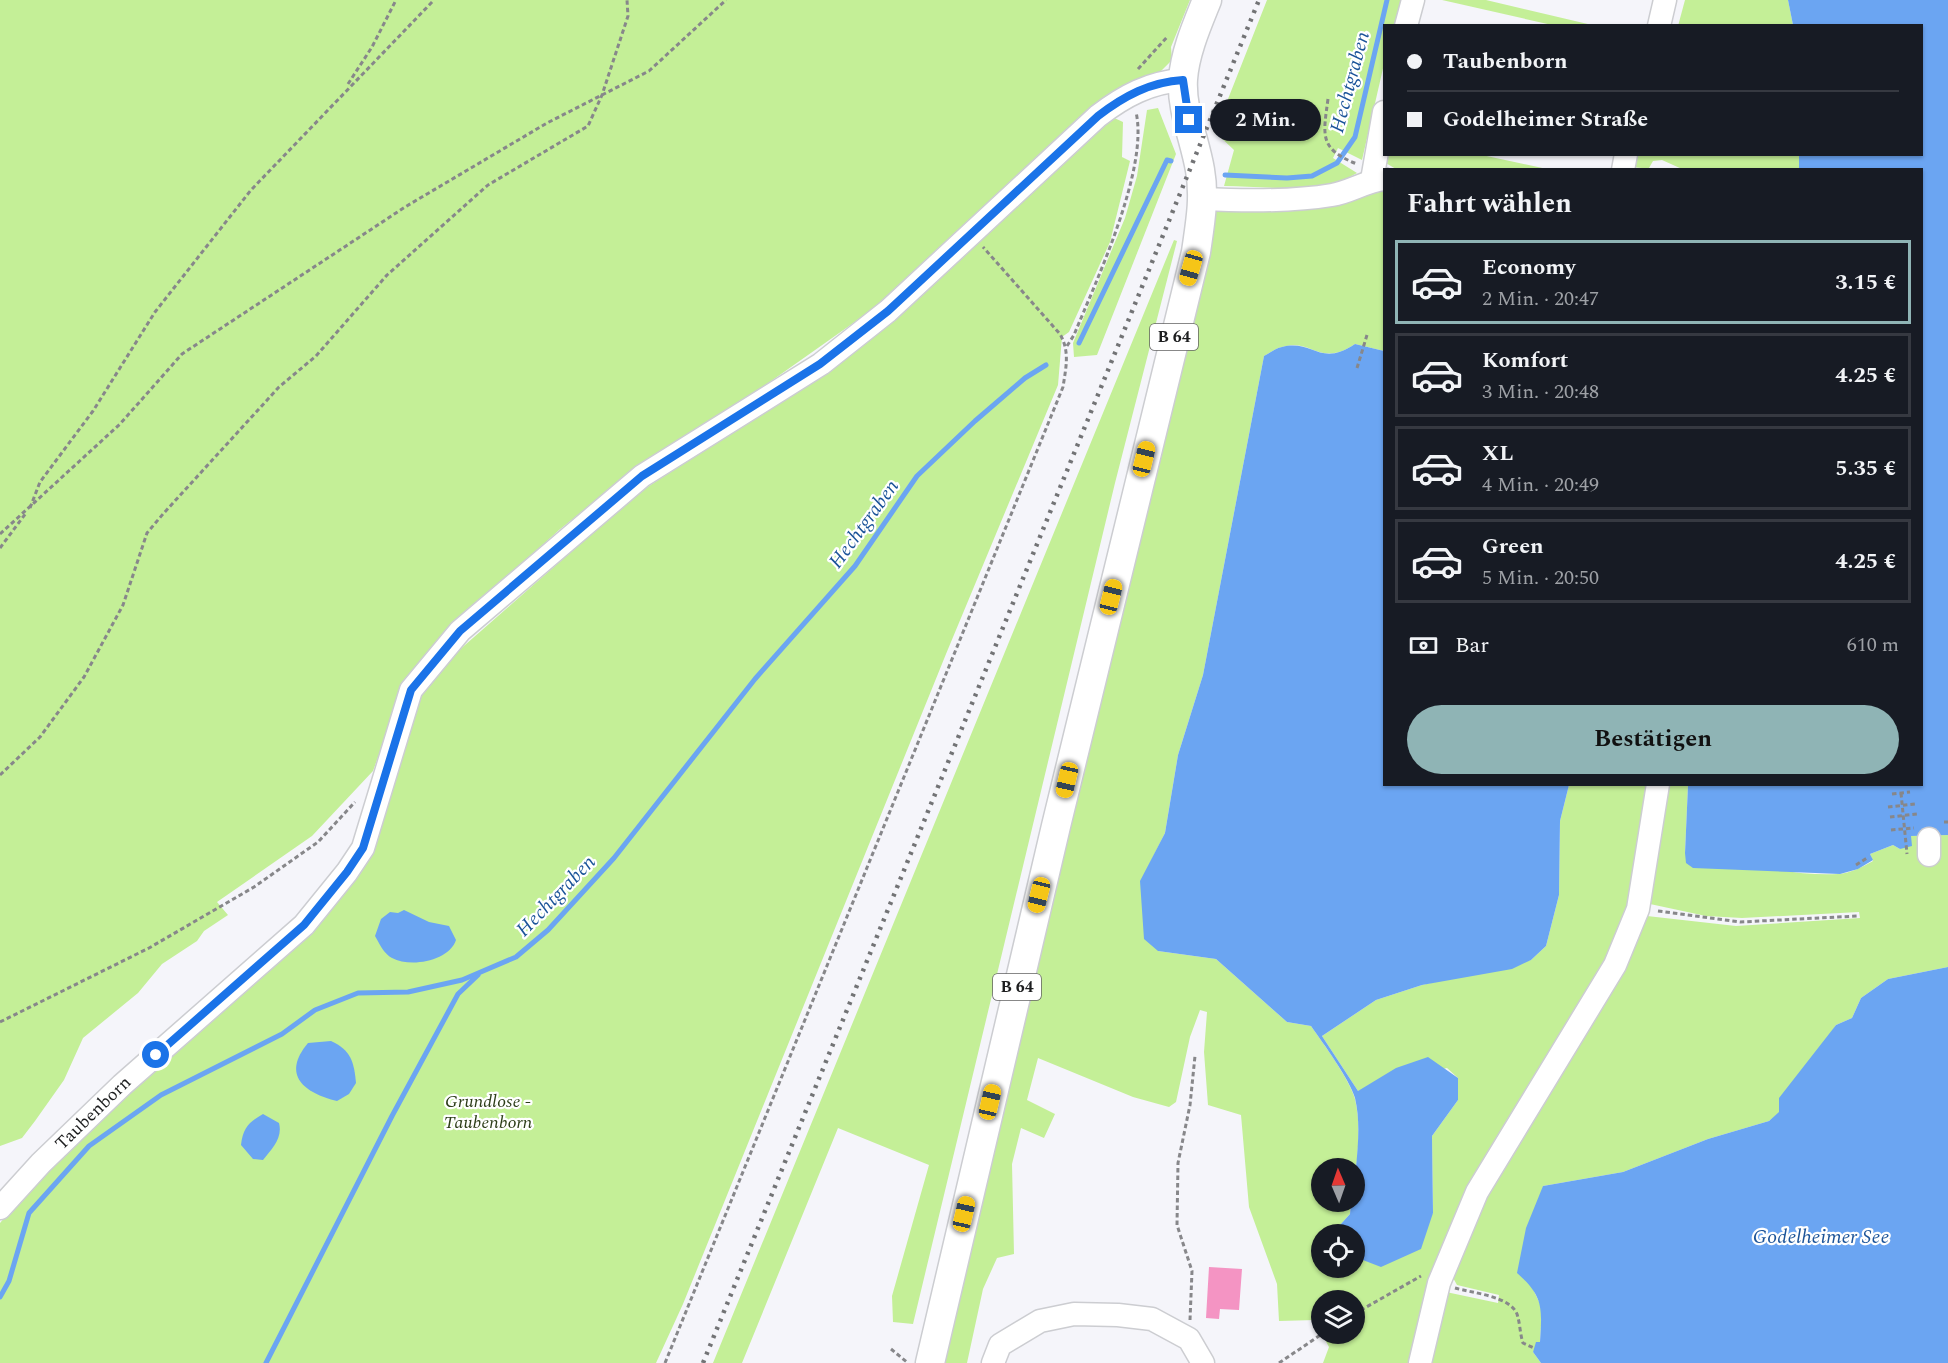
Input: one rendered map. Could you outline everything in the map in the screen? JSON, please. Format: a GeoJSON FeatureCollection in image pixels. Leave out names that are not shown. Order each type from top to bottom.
{"type":"FeatureCollection","features":[{"type":"Feature","properties":{"kind":"main road","name":"B 64"},"geometry":{"type":"LineString","coordinates":[[930,1363],[1050,849],[1196,252],[1203,199],[1200,171],[1185,104],[1183,80],[1186,58],[1207,0]]}},
{"type":"Feature","properties":{"kind":"lane"},"geometry":{"type":"LineString","coordinates":[[1407,24],[1413,0]]}},
{"type":"Feature","properties":{"kind":"lane"},"geometry":{"type":"LineString","coordinates":[[1659,24],[1665,0]]}},
{"type":"Feature","properties":{"kind":"lane","name":"Taubenborn"},"geometry":{"type":"LineString","coordinates":[[0,1208],[41,1163],[122,1085],[304,925],[347,872],[363,848],[411,690],[460,631],[642,476],[820,364],[888,311],[1098,116],[1131,94],[1157,84],[1183,80]]}},
{"type":"Feature","properties":{"kind":"lane"},"geometry":{"type":"LineString","coordinates":[[1203,199],[1323,196],[1378,179],[1383,123]]}},
{"type":"Feature","properties":{"kind":"lane"},"geometry":{"type":"LineString","coordinates":[[1420,1363],[1442,1275],[1477,1192],[1615,965],[1638,909],[1659,786]]}},
{"type":"Feature","properties":{"kind":"lane"},"geometry":{"type":"LineString","coordinates":[[993,1363],[1000,1345],[1040,1322],[1074,1314],[1118,1315],[1152,1319],[1190,1339],[1203,1363]]}},
{"type":"Feature","properties":{"kind":"path"},"geometry":{"type":"LineString","coordinates":[[345,90],[372,47],[396,0]]}},
{"type":"Feature","properties":{"kind":"path"},"geometry":{"type":"LineString","coordinates":[[0,548],[30,509],[40,482],[93,411],[154,312],[251,190],[434,0]]}},
{"type":"Feature","properties":{"kind":"path"},"geometry":{"type":"LineString","coordinates":[[0,775],[40,737],[84,677],[123,605],[147,532],[163,514],[279,387],[316,356],[387,275],[488,185],[588,126],[602,95],[628,16],[627,0]]}},
{"type":"Feature","properties":{"kind":"path"},"geometry":{"type":"LineString","coordinates":[[0,534],[30,509],[120,424],[182,354],[301,278],[405,207],[547,123],[649,71],[726,0]]}},
{"type":"Feature","properties":{"kind":"path"},"geometry":{"type":"LineString","coordinates":[[1137,70],[1170,34]]}},
{"type":"Feature","properties":{"kind":"path"},"geometry":{"type":"LineString","coordinates":[[1328,99],[1326,138],[1332,152],[1347,160]]}},
{"type":"Feature","properties":{"kind":"path"},"geometry":{"type":"LineString","coordinates":[[1066,346],[1074,335],[1114,237],[1139,144],[1138,120]]}},
{"type":"Feature","properties":{"kind":"path"},"geometry":{"type":"LineString","coordinates":[[665,1363],[1063,387],[1067,361],[1066,346],[1060,334],[994,260]]}},
{"type":"Feature","properties":{"kind":"path"},"geometry":{"type":"LineString","coordinates":[[1357,368],[1367,335]]}},
{"type":"Feature","properties":{"kind":"path"},"geometry":{"type":"LineString","coordinates":[[1892,794],[1910,792]]}},
{"type":"Feature","properties":{"kind":"path"},"geometry":{"type":"LineString","coordinates":[[1901,793],[1905,829]]}},
{"type":"Feature","properties":{"kind":"path"},"geometry":{"type":"LineString","coordinates":[[0,1022],[149,948],[254,887],[318,842],[356,801]]}},
{"type":"Feature","properties":{"kind":"path"},"geometry":{"type":"LineString","coordinates":[[1888,807],[1915,804]]}},
{"type":"Feature","properties":{"kind":"path"},"geometry":{"type":"LineString","coordinates":[[1890,817],[1917,814]]}},
{"type":"Feature","properties":{"kind":"path"},"geometry":{"type":"LineString","coordinates":[[1905,829],[1929,836]]}},
{"type":"Feature","properties":{"kind":"path"},"geometry":{"type":"LineString","coordinates":[[1891,830],[1905,829],[1929,836]]}},
{"type":"Feature","properties":{"kind":"path"},"geometry":{"type":"LineString","coordinates":[[1856,865],[1867,858]]}},
{"type":"Feature","properties":{"kind":"path"},"geometry":{"type":"LineString","coordinates":[[1638,909],[1740,922],[1858,916]]}},
{"type":"Feature","properties":{"kind":"path"},"geometry":{"type":"LineString","coordinates":[[1190,1339],[1192,1271],[1177,1225],[1177,1194],[1178,1163],[1190,1106],[1196,1056]]}},
{"type":"Feature","properties":{"kind":"path"},"geometry":{"type":"LineString","coordinates":[[1365,1307],[1403,1284],[1442,1275],[1511,1307],[1516,1313],[1523,1343],[1534,1348]]}},
{"type":"Feature","properties":{"kind":"path"},"geometry":{"type":"LineString","coordinates":[[1279,1363],[1311,1341]]}},
{"type":"Feature","properties":{"kind":"path"},"geometry":{"type":"LineString","coordinates":[[891,1349],[908,1363]]}},
{"type":"Feature","properties":{"kind":"green space"},"geometry":{"type":"Polygon","coordinates":[[[0,0],[1190,0],[1171,47],[1172,60],[1157,75],[876,307],[716,420],[632,472],[559,530],[437,641],[405,682],[373,771],[312,836],[217,902],[228,915],[204,931],[197,941],[162,964],[138,993],[83,1038],[64,1080],[22,1138],[0,1146],[0,0]]]}},
{"type":"Feature","properties":{"kind":"green space"},"geometry":{"type":"Polygon","coordinates":[[[1267,0],[1403,0],[1395,24],[1383,24],[1383,68],[1362,160],[1338,148],[1333,158],[1357,173],[1326,185],[1309,187],[1224,186],[1234,150],[1215,132],[1267,0]]]}},
{"type":"Feature","properties":{"kind":"green space"},"geometry":{"type":"Polygon","coordinates":[[[1442,0],[1486,0],[1588,24],[1548,24],[1442,0]]]}},
{"type":"Feature","properties":{"kind":"green space"},"geometry":{"type":"Polygon","coordinates":[[[1685,0],[1788,0],[1793,24],[1679,24],[1685,0]]]}},
{"type":"Feature","properties":{"kind":"green space"},"geometry":{"type":"Polygon","coordinates":[[[1158,108],[1176,154],[1097,355],[1074,357],[1073,343],[1125,218],[1137,176],[1147,110],[1158,108]]]}},
{"type":"Feature","properties":{"kind":"green space","name":"Grundlose - Taubenborn"},"geometry":{"type":"Polygon","coordinates":[[[1110,116],[1123,122],[1122,157],[1130,161],[1110,242],[1069,332],[1062,337],[1058,385],[946,654],[683,1304],[656,1363],[0,1363],[0,1223],[64,1148],[88,1133],[136,1086],[294,949],[357,878],[378,836],[420,692],[449,659],[638,493],[778,403],[1110,116]]]}},
{"type":"Feature","properties":{"kind":"green space"},"geometry":{"type":"Polygon","coordinates":[[[1384,156],[1487,156],[1542,168],[1394,168],[1384,162],[1384,156]]]}},
{"type":"Feature","properties":{"kind":"green space"},"geometry":{"type":"Polygon","coordinates":[[[1634,156],[1799,156],[1799,168],[1680,168],[1662,160],[1653,161],[1649,168],[1631,167],[1634,156]]]}},
{"type":"Feature","properties":{"kind":"green space"},"geometry":{"type":"Polygon","coordinates":[[[1383,184],[1383,351],[1355,344],[1343,351],[1324,353],[1293,345],[1280,348],[1264,356],[1203,675],[1178,755],[1165,833],[1141,881],[1158,951],[1216,959],[1287,1022],[1311,1026],[1352,1091],[1358,1118],[1357,1158],[1311,1158],[1311,1212],[1350,1212],[1341,1224],[1311,1224],[1311,1278],[1365,1278],[1365,1260],[1381,1266],[1433,1213],[1432,1136],[1458,1100],[1458,1078],[1447,1068],[1358,1091],[1322,1036],[1376,1000],[1422,985],[1531,960],[1546,946],[1559,895],[1560,821],[1569,786],[1653,786],[1647,826],[1617,946],[1532,1085],[1414,1363],[1323,1363],[1329,1347],[1327,1344],[1365,1344],[1365,1290],[1311,1290],[1311,1320],[1279,1321],[1277,1284],[1249,1207],[1241,1115],[1208,1105],[1204,1052],[1207,1012],[1200,1010],[1190,1037],[1176,1102],[1169,1107],[1133,1097],[1038,1058],[1027,1100],[1055,1114],[1044,1138],[1021,1128],[1012,1164],[1014,1254],[997,1258],[983,1289],[967,1363],[940,1363],[1216,209],[1383,184]]]}},
{"type":"Feature","properties":{"kind":"green space"},"geometry":{"type":"Polygon","coordinates":[[[1174,240],[1177,241],[1115,483],[913,1324],[893,1322],[892,1296],[929,1165],[838,1128],[742,1363],[713,1363],[1174,240]]]}},
{"type":"Feature","properties":{"kind":"green space"},"geometry":{"type":"Polygon","coordinates":[[[1665,786],[1688,786],[1685,853],[1762,867],[1801,873],[1843,873],[1873,861],[1870,854],[1893,845],[1900,849],[1911,836],[1948,835],[1948,967],[1888,979],[1861,998],[1852,1018],[1836,1025],[1780,1112],[1769,1121],[1708,1139],[1623,1172],[1543,1186],[1531,1285],[1542,1308],[1540,1342],[1533,1352],[1541,1363],[1426,1363],[1446,1292],[1498,1303],[1499,1295],[1457,1285],[1452,1276],[1481,1200],[1647,916],[1736,926],[1860,918],[1859,912],[1742,918],[1706,916],[1650,904],[1665,786]]]}},
{"type":"Feature","properties":{"kind":"water"},"geometry":{"type":"Polygon","coordinates":[[[1788,0],[1948,0],[1948,835],[1911,836],[1912,846],[1900,849],[1893,845],[1870,854],[1873,860],[1858,869],[1840,874],[1693,868],[1686,863],[1685,853],[1688,786],[1923,786],[1923,168],[1799,168],[1799,156],[1923,156],[1923,24],[1793,24],[1788,0]]]}},
{"type":"Feature","properties":{"kind":"water"},"geometry":{"type":"Polygon","coordinates":[[[1355,344],[1383,351],[1383,786],[1569,786],[1560,821],[1559,895],[1546,946],[1531,960],[1512,969],[1422,985],[1376,1000],[1322,1036],[1358,1091],[1396,1068],[1428,1057],[1458,1078],[1458,1100],[1432,1136],[1433,1213],[1421,1249],[1381,1267],[1365,1261],[1365,1224],[1341,1224],[1350,1212],[1365,1212],[1365,1158],[1356,1158],[1358,1124],[1355,1098],[1342,1072],[1311,1026],[1287,1022],[1216,959],[1158,951],[1144,939],[1140,881],[1165,833],[1178,755],[1203,675],[1264,356],[1280,348],[1293,346],[1333,353],[1343,351],[1355,344]]]}},
{"type":"Feature","properties":{"kind":"water"},"geometry":{"type":"Polygon","coordinates":[[[404,910],[429,922],[449,926],[456,940],[452,947],[438,958],[428,961],[400,961],[389,956],[375,936],[381,919],[390,912],[398,913],[404,910]]]}},
{"type":"Feature","properties":{"kind":"water","name":"Godelheimer See"},"geometry":{"type":"Polygon","coordinates":[[[1948,967],[1948,1363],[1541,1363],[1533,1352],[1536,1342],[1540,1342],[1541,1312],[1537,1296],[1517,1273],[1526,1228],[1543,1186],[1623,1172],[1708,1139],[1769,1121],[1779,1112],[1779,1098],[1836,1025],[1852,1018],[1861,998],[1888,979],[1948,967]]]}},
{"type":"Feature","properties":{"kind":"water"},"geometry":{"type":"Polygon","coordinates":[[[331,1041],[343,1048],[350,1058],[356,1083],[349,1094],[337,1101],[325,1098],[306,1088],[300,1081],[296,1064],[308,1043],[331,1041]]]}},
{"type":"Feature","properties":{"kind":"water"},"geometry":{"type":"Polygon","coordinates":[[[263,1114],[279,1123],[279,1134],[276,1143],[263,1160],[253,1159],[241,1145],[243,1134],[247,1126],[263,1114]]]}},
{"type":"Feature","properties":{"kind":"building"},"geometry":{"type":"Polygon","coordinates":[[[1209,1267],[1242,1269],[1239,1310],[1220,1309],[1219,1319],[1206,1318],[1209,1267]]]}},
{"type":"Feature","properties":{"kind":"waterway","name":"Hechtgraben"},"geometry":{"type":"LineString","coordinates":[[1225,175],[1287,178],[1312,176],[1337,163],[1355,137],[1387,0]]}},
{"type":"Feature","properties":{"kind":"waterway","name":"Hechtgraben"},"geometry":{"type":"LineString","coordinates":[[1079,343],[1167,160],[1171,161]]}},
{"type":"Feature","properties":{"kind":"waterway","name":"Hechtgraben"},"geometry":{"type":"LineString","coordinates":[[0,1297],[9,1281],[29,1213],[89,1146],[161,1095],[282,1034],[315,1010],[358,993],[408,992],[462,980],[516,957],[548,930],[614,858],[755,679],[855,566],[917,476],[975,421],[1025,378],[1046,365]]}},
{"type":"Feature","properties":{"kind":"waterway"},"geometry":{"type":"LineString","coordinates":[[266,1363],[392,1116],[458,994],[478,975]]}},
{"type":"Feature","properties":{"kind":"railway"},"geometry":{"type":"LineString","coordinates":[[703,1363],[1259,0]]}},
{"type":"Feature","properties":{"kind":"route"},"geometry":{"type":"LineString","coordinates":[[156,1055],[304,925],[347,872],[363,848],[411,690],[460,631],[642,476],[820,364],[888,311],[1098,116],[1117,102],[1157,84],[1183,80],[1189,120]]}}]}
